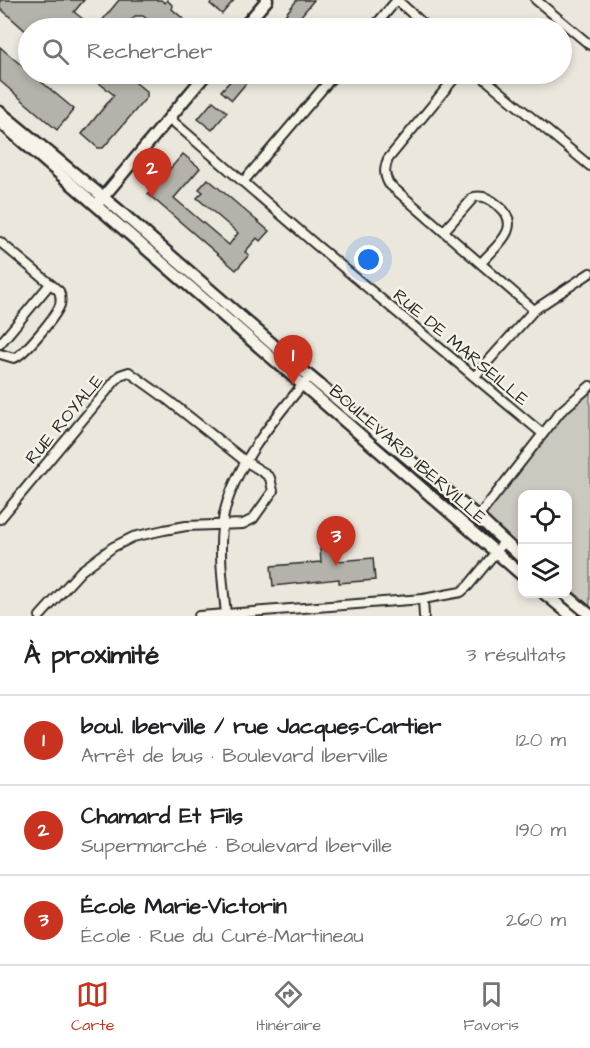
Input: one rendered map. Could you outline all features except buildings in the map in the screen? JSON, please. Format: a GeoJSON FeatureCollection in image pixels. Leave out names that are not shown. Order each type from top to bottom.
{"type":"FeatureCollection","features":[{"type":"Feature","properties":{"kind":"street"},"geometry":{"type":"LineString","coordinates":[[252,18],[267,0]]}},
{"type":"Feature","properties":{"kind":"street"},"geometry":{"type":"LineString","coordinates":[[382,18],[397,0],[417,18]]}},
{"type":"Feature","properties":{"kind":"street"},"geometry":{"type":"LineString","coordinates":[[536,0],[558,18]]}},
{"type":"Feature","properties":{"kind":"street"},"geometry":{"type":"LineString","coordinates":[[572,30],[590,45]]}},
{"type":"Feature","properties":{"kind":"street"},"geometry":{"type":"LineString","coordinates":[[100,201],[198,84]]}},
{"type":"Feature","properties":{"kind":"street"},"geometry":{"type":"LineString","coordinates":[[243,182],[326,84]]}},
{"type":"Feature","properties":{"kind":"street"},"geometry":{"type":"LineString","coordinates":[[450,84],[388,159],[384,168],[385,177],[388,184],[534,310]]}},
{"type":"Feature","properties":{"kind":"street"},"geometry":{"type":"LineString","coordinates":[[491,84],[590,166]]}},
{"type":"Feature","properties":{"kind":"street","name":"BOULEVARD IBERVILLE"},"geometry":{"type":"LineString","coordinates":[[0,112],[306,380],[518,571]]}},
{"type":"Feature","properties":{"kind":"street","name":"RUE DE MARSEILLE"},"geometry":{"type":"LineString","coordinates":[[170,118],[315,244],[543,434]]}},
{"type":"Feature","properties":{"kind":"street","name":"BOULEVARD IBERVILLE"},"geometry":{"type":"LineString","coordinates":[[0,122],[100,201]]}},
{"type":"Feature","properties":{"kind":"street"},"geometry":{"type":"LineString","coordinates":[[444,231],[474,196],[489,198],[505,211],[510,221],[510,229],[481,262]]}},
{"type":"Feature","properties":{"kind":"street"},"geometry":{"type":"LineString","coordinates":[[0,242],[59,291],[61,297],[58,309],[25,352],[14,358],[0,354]]}},
{"type":"Feature","properties":{"kind":"street"},"geometry":{"type":"LineString","coordinates":[[475,376],[534,310],[590,273]]}},
{"type":"Feature","properties":{"kind":"street"},"geometry":{"type":"LineString","coordinates":[[0,344],[50,284]]}},
{"type":"Feature","properties":{"kind":"street","name":"RUE ROYALE"},"geometry":{"type":"LineString","coordinates":[[0,519],[120,375],[129,372],[244,461]]}},
{"type":"Feature","properties":{"kind":"street"},"geometry":{"type":"LineString","coordinates":[[226,614],[220,549],[222,524],[231,494],[244,461],[306,380]]}},
{"type":"Feature","properties":{"kind":"street","name":"BOULEVARD IBERVILLE"},"geometry":{"type":"LineString","coordinates":[[306,380],[478,517],[518,554]]}},
{"type":"Feature","properties":{"kind":"street"},"geometry":{"type":"LineString","coordinates":[[478,517],[560,412],[590,386]]}},
{"type":"Feature","properties":{"kind":"street"},"geometry":{"type":"LineString","coordinates":[[40,616],[81,571],[113,547],[133,537],[186,526],[243,524],[253,519],[273,491],[270,478],[244,461]]}},
{"type":"Feature","properties":{"kind":"street"},"geometry":{"type":"LineString","coordinates":[[199,616],[423,599],[461,592],[504,542]]}},
{"type":"Feature","properties":{"kind":"street"},"geometry":{"type":"LineString","coordinates":[[550,598],[572,616]]}},
{"type":"Feature","properties":{"kind":"street"},"geometry":{"type":"LineString","coordinates":[[570,598],[590,615]]}},
{"type":"Feature","properties":{"kind":"street"},"geometry":{"type":"LineString","coordinates":[[423,599],[424,616]]}},
{"type":"Feature","properties":{"kind":"street"},"geometry":{"type":"LineString","coordinates":[[334,606],[334,616]]}},
{"type":"Feature","properties":{"kind":"shaded area"},"geometry":{"type":"Polygon","coordinates":[[[590,385],[590,615],[572,598],[572,490],[518,490],[518,554],[478,517],[560,412],[590,385]]]}},
{"type":"Feature","properties":{"kind":"place","name":"Chamard Et Fils"},"geometry":{"type":"Point","coordinates":[152,198]}},
{"type":"Feature","properties":{"kind":"place","name":"boul. Iberville / rue Jacques-Cartier"},"geometry":{"type":"Point","coordinates":[293,385]}},
{"type":"Feature","properties":{"kind":"place","name":"École Marie-Victorin"},"geometry":{"type":"Point","coordinates":[336,566]}}]}
